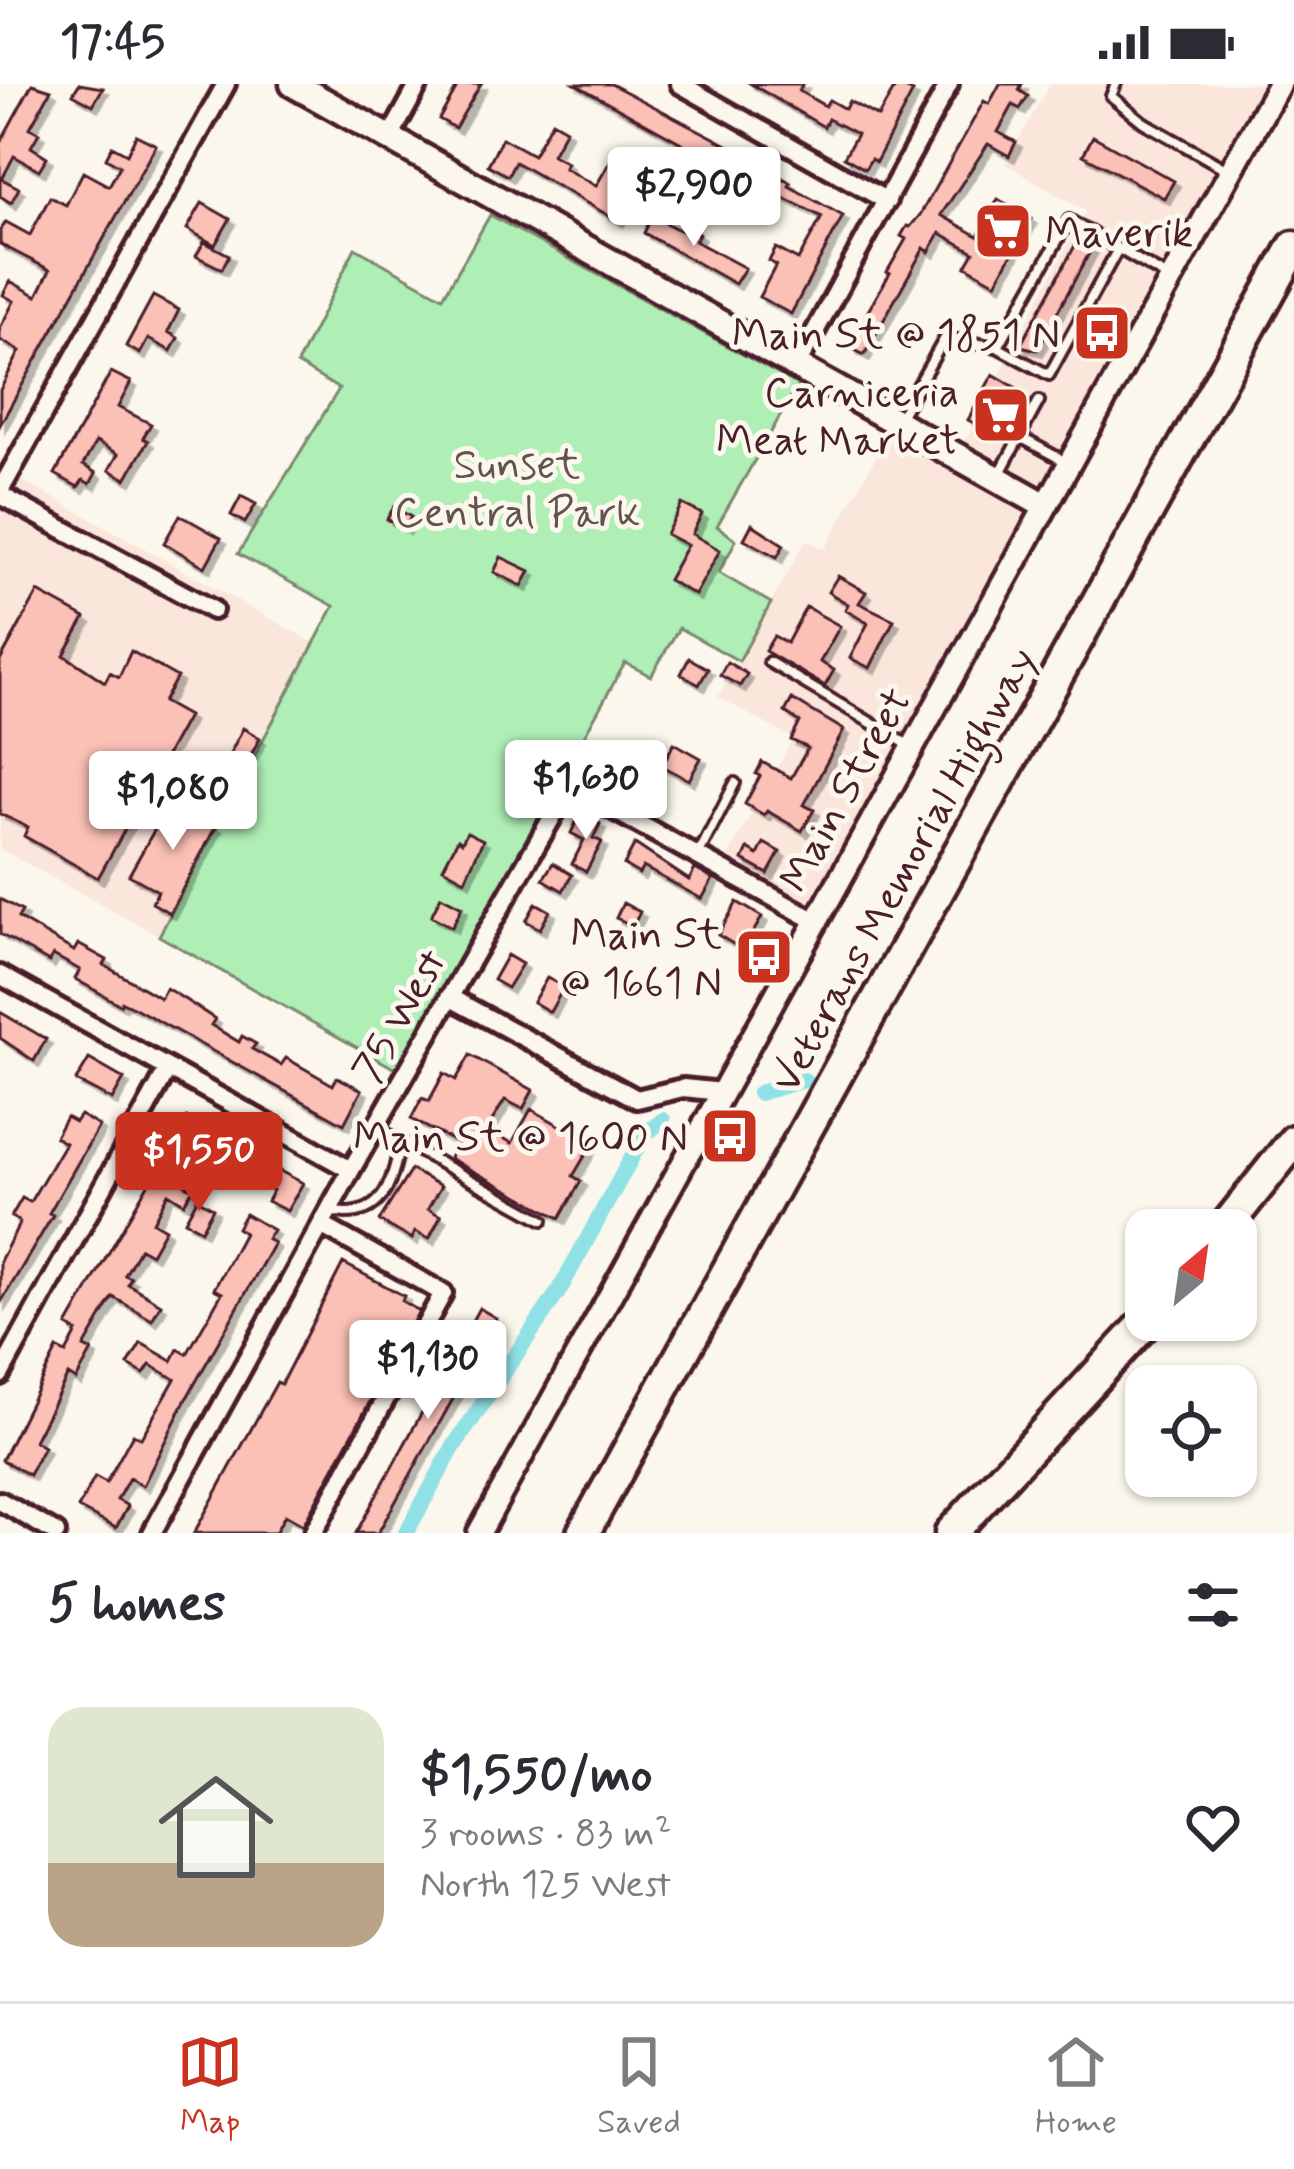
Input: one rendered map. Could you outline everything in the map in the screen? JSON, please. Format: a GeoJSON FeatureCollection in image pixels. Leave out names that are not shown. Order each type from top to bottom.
{"type":"FeatureCollection","features":[{"type":"Feature","properties":{"kind":"highway","name":"Veterans Memorial Highway"},"geometry":{"type":"LineString","coordinates":[[583,1533],[1294,247]]}},
{"type":"Feature","properties":{"kind":"highway"},"geometry":{"type":"LineString","coordinates":[[1239,1209],[1294,1141]]}},
{"type":"Feature","properties":{"kind":"highway"},"geometry":{"type":"LineString","coordinates":[[951,1533],[1129,1341]]}},
{"type":"Feature","properties":{"kind":"main road"},"geometry":{"type":"LineString","coordinates":[[293,84],[1044,505]]}},
{"type":"Feature","properties":{"kind":"main road","name":"Main Street"},"geometry":{"type":"LineString","coordinates":[[479,1533],[1274,86]]}},
{"type":"Feature","properties":{"kind":"street"},"geometry":{"type":"LineString","coordinates":[[213,610],[0,493],[226,84]]}},
{"type":"Feature","properties":{"kind":"street"},"geometry":{"type":"LineString","coordinates":[[390,137],[419,84]]}},
{"type":"Feature","properties":{"kind":"street"},"geometry":{"type":"LineString","coordinates":[[680,84],[887,201]]}},
{"type":"Feature","properties":{"kind":"street"},"geometry":{"type":"LineString","coordinates":[[797,365],[949,84]]}},
{"type":"Feature","properties":{"kind":"street","name":"75 West"},"geometry":{"type":"LineString","coordinates":[[152,1533],[570,786],[697,856]]}},
{"type":"Feature","properties":{"kind":"street"},"geometry":{"type":"LineString","coordinates":[[697,856],[816,921]]}},
{"type":"Feature","properties":{"kind":"street"},"geometry":{"type":"LineString","coordinates":[[0,975],[351,1170]]}},
{"type":"Feature","properties":{"kind":"street"},"geometry":{"type":"LineString","coordinates":[[449,997],[637,1100],[683,1088],[722,1092]]}},
{"type":"Feature","properties":{"kind":"street"},"geometry":{"type":"LineString","coordinates":[[0,1375],[168,1069]]}},
{"type":"Feature","properties":{"kind":"street"},"geometry":{"type":"LineString","coordinates":[[313,1533],[443,1293],[325,1218]]}},
{"type":"Feature","properties":{"kind":"street"},"geometry":{"type":"LineString","coordinates":[[0,1501],[56,1533]]}},
{"type":"Feature","properties":{"kind":"lane"},"geometry":{"type":"LineString","coordinates":[[1116,84],[1111,96],[1143,122],[1230,172]]}},
{"type":"Feature","properties":{"kind":"lane"},"geometry":{"type":"LineString","coordinates":[[997,347],[1069,220],[1170,279]]}},
{"type":"Feature","properties":{"kind":"lane"},"geometry":{"type":"LineString","coordinates":[[896,423],[945,338],[997,347],[1049,375],[1118,249]]}},
{"type":"Feature","properties":{"kind":"lane"},"geometry":{"type":"LineString","coordinates":[[996,479],[1040,401]]}},
{"type":"Feature","properties":{"kind":"lane"},"geometry":{"type":"LineString","coordinates":[[1020,436],[1068,463]]}},
{"type":"Feature","properties":{"kind":"lane"},"geometry":{"type":"LineString","coordinates":[[769,662],[911,747]]}},
{"type":"Feature","properties":{"kind":"lane"},"geometry":{"type":"LineString","coordinates":[[697,856],[735,783]]}},
{"type":"Feature","properties":{"kind":"lane"},"geometry":{"type":"LineString","coordinates":[[376,1127],[543,1220]]}},
{"type":"Feature","properties":{"kind":"lane"},"geometry":{"type":"LineString","coordinates":[[325,1218],[361,1213],[381,1198],[396,1169],[400,1142]]}},
{"type":"Feature","properties":{"kind":"shaded area"},"geometry":{"type":"Polygon","coordinates":[[[1050,84],[1266,84],[1043,487],[964,443],[1085,211],[1005,164],[1050,84]]]}},
{"type":"Feature","properties":{"kind":"shaded area"},"geometry":{"type":"Polygon","coordinates":[[[888,435],[1033,515],[816,906],[727,858],[793,739],[718,697],[806,540],[825,549],[888,435]]]}},
{"type":"Feature","properties":{"kind":"shaded area"},"geometry":{"type":"Polygon","coordinates":[[[20,479],[314,643],[159,936],[0,849],[0,516],[20,479]]]}},
{"type":"Feature","properties":{"kind":"green space","name":"Sunset Central Park"},"geometry":{"type":"Polygon","coordinates":[[[490,215],[798,385],[717,526],[736,540],[719,573],[771,603],[739,661],[679,628],[651,676],[625,663],[397,1070],[159,936],[334,606],[238,554],[339,389],[297,364],[355,248],[443,297],[490,215]]]}},
{"type":"Feature","properties":{"kind":"building"},"geometry":{"type":"Polygon","coordinates":[[[32,84],[51,90],[30,128],[39,133],[31,147],[47,157],[39,170],[14,156],[2,179],[19,188],[11,203],[0,196],[0,143],[32,84]]]}},
{"type":"Feature","properties":{"kind":"building"},"geometry":{"type":"Polygon","coordinates":[[[79,84],[103,88],[93,105],[73,94],[79,84]]]}},
{"type":"Feature","properties":{"kind":"building"},"geometry":{"type":"Polygon","coordinates":[[[459,84],[481,84],[455,128],[439,119],[459,84]]]}},
{"type":"Feature","properties":{"kind":"building"},"geometry":{"type":"Polygon","coordinates":[[[575,84],[611,84],[733,148],[843,216],[791,314],[759,297],[776,265],[769,261],[776,248],[798,260],[822,217],[741,177],[735,188],[729,184],[725,192],[712,185],[719,173],[689,156],[692,149],[575,84]]]}},
{"type":"Feature","properties":{"kind":"building"},"geometry":{"type":"Polygon","coordinates":[[[751,84],[803,84],[799,91],[825,106],[829,100],[845,109],[849,101],[878,117],[897,84],[913,92],[876,162],[871,159],[865,169],[844,157],[857,134],[828,119],[824,127],[751,84]]]}},
{"type":"Feature","properties":{"kind":"building"},"geometry":{"type":"Polygon","coordinates":[[[1000,84],[1022,84],[1019,90],[1028,96],[1020,109],[1013,105],[998,132],[1016,142],[1009,156],[988,144],[941,215],[978,236],[998,199],[1031,219],[996,283],[966,266],[974,252],[940,233],[929,252],[924,248],[864,355],[850,342],[890,273],[906,239],[901,236],[920,215],[984,101],[989,104],[1000,84]]]}},
{"type":"Feature","properties":{"kind":"building"},"geometry":{"type":"Polygon","coordinates":[[[552,121],[566,129],[552,155],[567,163],[564,168],[596,186],[615,153],[645,169],[618,221],[515,162],[508,176],[488,165],[502,138],[533,155],[552,121]]]}},
{"type":"Feature","properties":{"kind":"building"},"geometry":{"type":"Polygon","coordinates":[[[136,135],[156,145],[0,425],[0,390],[20,351],[0,340],[0,328],[14,301],[3,295],[10,281],[37,296],[50,270],[0,244],[0,231],[6,222],[30,235],[50,197],[66,205],[83,172],[109,186],[120,166],[106,158],[112,146],[127,154],[136,135]]]}},
{"type":"Feature","properties":{"kind":"building"},"geometry":{"type":"Polygon","coordinates":[[[1093,136],[1174,181],[1164,198],[1083,155],[1093,136]]]}},
{"type":"Feature","properties":{"kind":"building"},"geometry":{"type":"Polygon","coordinates":[[[202,203],[230,219],[215,245],[187,229],[202,203]]]}},
{"type":"Feature","properties":{"kind":"building"},"geometry":{"type":"Polygon","coordinates":[[[652,216],[685,233],[688,228],[699,234],[695,241],[745,268],[735,284],[644,233],[652,216]]]}},
{"type":"Feature","properties":{"kind":"building"},"geometry":{"type":"Polygon","coordinates":[[[204,242],[229,255],[222,269],[196,256],[204,242]]]}},
{"type":"Feature","properties":{"kind":"building","name":"Maverik"},"geometry":{"type":"Polygon","coordinates":[[[1077,242],[1093,246],[1037,350],[1020,346],[1077,242]]]}},
{"type":"Feature","properties":{"kind":"building"},"geometry":{"type":"Polygon","coordinates":[[[153,296],[179,310],[168,332],[178,338],[171,351],[148,339],[140,354],[126,346],[153,296]]]}},
{"type":"Feature","properties":{"kind":"building"},"geometry":{"type":"Polygon","coordinates":[[[111,372],[131,382],[118,407],[151,424],[143,438],[148,441],[126,479],[109,470],[118,454],[96,442],[83,465],[96,473],[90,484],[83,480],[78,487],[55,474],[111,372]]]}},
{"type":"Feature","properties":{"kind":"building"},"geometry":{"type":"Polygon","coordinates":[[[993,374],[1020,390],[1008,413],[1000,409],[988,431],[968,420],[993,374]]]}},
{"type":"Feature","properties":{"kind":"building"},"geometry":{"type":"Polygon","coordinates":[[[241,496],[256,504],[245,523],[231,515],[241,496]]]}},
{"type":"Feature","properties":{"kind":"building"},"geometry":{"type":"Polygon","coordinates":[[[682,504],[702,514],[692,534],[720,550],[695,595],[668,580],[687,545],[666,534],[682,504]]]}},
{"type":"Feature","properties":{"kind":"building"},"geometry":{"type":"Polygon","coordinates":[[[394,507],[411,517],[404,529],[387,519],[394,507]]]}},
{"type":"Feature","properties":{"kind":"building"},"geometry":{"type":"Polygon","coordinates":[[[180,515],[221,538],[205,567],[164,543],[180,515]]]}},
{"type":"Feature","properties":{"kind":"building"},"geometry":{"type":"Polygon","coordinates":[[[752,524],[784,545],[777,557],[744,539],[752,524]]]}},
{"type":"Feature","properties":{"kind":"building"},"geometry":{"type":"Polygon","coordinates":[[[501,557],[530,571],[522,586],[494,572],[501,557]]]}},
{"type":"Feature","properties":{"kind":"building"},"geometry":{"type":"Polygon","coordinates":[[[838,576],[866,592],[859,603],[894,620],[870,668],[850,658],[868,623],[845,610],[848,604],[828,592],[838,576]]]}},
{"type":"Feature","properties":{"kind":"building"},"geometry":{"type":"Polygon","coordinates":[[[38,592],[85,618],[64,655],[105,682],[110,672],[119,677],[131,651],[177,677],[163,702],[188,716],[98,878],[24,836],[28,827],[0,814],[0,661],[38,592]]]}},
{"type":"Feature","properties":{"kind":"building"},"geometry":{"type":"Polygon","coordinates":[[[806,607],[840,626],[820,662],[834,670],[825,686],[765,651],[774,636],[787,643],[806,607]]]}},
{"type":"Feature","properties":{"kind":"building"},"geometry":{"type":"Polygon","coordinates":[[[689,658],[708,669],[699,685],[681,674],[689,658]]]}},
{"type":"Feature","properties":{"kind":"building"},"geometry":{"type":"Polygon","coordinates":[[[727,662],[747,674],[740,686],[720,675],[727,662]]]}},
{"type":"Feature","properties":{"kind":"building"},"geometry":{"type":"Polygon","coordinates":[[[792,699],[844,730],[804,805],[814,810],[802,831],[745,804],[762,762],[791,778],[808,748],[791,740],[800,722],[785,712],[792,699]]]}},
{"type":"Feature","properties":{"kind":"building"},"geometry":{"type":"Polygon","coordinates":[[[243,728],[260,738],[231,792],[215,783],[243,728]]]}},
{"type":"Feature","properties":{"kind":"building"},"geometry":{"type":"Polygon","coordinates":[[[674,743],[701,758],[689,780],[662,766],[674,743]]]}},
{"type":"Feature","properties":{"kind":"building"},"geometry":{"type":"Polygon","coordinates":[[[618,763],[646,778],[636,796],[606,784],[618,763]]]}},
{"type":"Feature","properties":{"kind":"building"},"geometry":{"type":"Polygon","coordinates":[[[174,795],[191,805],[188,811],[216,826],[170,913],[152,903],[158,891],[129,875],[174,795]]]}},
{"type":"Feature","properties":{"kind":"building"},"geometry":{"type":"Polygon","coordinates":[[[580,814],[600,824],[593,838],[602,842],[586,872],[572,864],[584,840],[571,833],[580,814]]]}},
{"type":"Feature","properties":{"kind":"building"},"geometry":{"type":"Polygon","coordinates":[[[467,832],[483,840],[465,880],[443,868],[458,839],[462,842],[467,832]]]}},
{"type":"Feature","properties":{"kind":"building"},"geometry":{"type":"Polygon","coordinates":[[[764,843],[780,852],[768,874],[743,860],[748,849],[758,855],[764,843]]]}},
{"type":"Feature","properties":{"kind":"building"},"geometry":{"type":"Polygon","coordinates":[[[635,844],[689,880],[695,869],[713,879],[702,899],[643,867],[639,874],[624,865],[635,844]]]}},
{"type":"Feature","properties":{"kind":"building"},"geometry":{"type":"Polygon","coordinates":[[[553,863],[572,875],[563,891],[543,879],[553,863]]]}},
{"type":"Feature","properties":{"kind":"building"},"geometry":{"type":"Polygon","coordinates":[[[441,896],[462,907],[452,927],[431,916],[441,896]]]}},
{"type":"Feature","properties":{"kind":"building"},"geometry":{"type":"Polygon","coordinates":[[[0,899],[22,911],[18,918],[74,951],[78,944],[107,960],[104,965],[160,998],[166,988],[215,1019],[211,1025],[239,1042],[242,1036],[256,1044],[252,1049],[281,1065],[286,1058],[333,1085],[337,1077],[362,1090],[344,1124],[75,979],[80,970],[53,955],[49,962],[0,934],[0,899]]]}},
{"type":"Feature","properties":{"kind":"building"},"geometry":{"type":"Polygon","coordinates":[[[737,902],[762,917],[743,950],[718,935],[737,902]]]}},
{"type":"Feature","properties":{"kind":"building"},"geometry":{"type":"Polygon","coordinates":[[[536,903],[550,911],[540,929],[526,921],[536,903]]]}},
{"type":"Feature","properties":{"kind":"building"},"geometry":{"type":"Polygon","coordinates":[[[623,903],[640,912],[633,926],[616,918],[623,903]]]}},
{"type":"Feature","properties":{"kind":"building"},"geometry":{"type":"Polygon","coordinates":[[[507,955],[522,964],[507,988],[493,980],[507,955]]]}},
{"type":"Feature","properties":{"kind":"building"},"geometry":{"type":"Polygon","coordinates":[[[547,978],[564,987],[550,1012],[533,1002],[547,978]]]}},
{"type":"Feature","properties":{"kind":"building"},"geometry":{"type":"Polygon","coordinates":[[[0,1012],[46,1039],[34,1061],[0,1038],[0,1012]]]}},
{"type":"Feature","properties":{"kind":"building"},"geometry":{"type":"Polygon","coordinates":[[[470,1055],[533,1090],[523,1109],[505,1100],[487,1129],[512,1143],[531,1109],[592,1144],[573,1176],[581,1181],[560,1218],[449,1158],[457,1143],[411,1119],[422,1098],[429,1101],[444,1073],[456,1080],[470,1055]]]}},
{"type":"Feature","properties":{"kind":"building"},"geometry":{"type":"Polygon","coordinates":[[[89,1059],[124,1079],[112,1100],[76,1081],[89,1059]]]}},
{"type":"Feature","properties":{"kind":"building"},"geometry":{"type":"Polygon","coordinates":[[[80,1115],[99,1126],[0,1304],[0,1261],[20,1222],[11,1217],[22,1198],[30,1202],[65,1143],[55,1137],[66,1117],[75,1122],[80,1115]]]}},
{"type":"Feature","properties":{"kind":"building"},"geometry":{"type":"Polygon","coordinates":[[[187,1118],[223,1138],[212,1157],[176,1137],[187,1118]]]}},
{"type":"Feature","properties":{"kind":"building"},"geometry":{"type":"Polygon","coordinates":[[[164,1156],[191,1172],[184,1184],[193,1189],[184,1203],[168,1193],[153,1222],[165,1229],[151,1254],[140,1248],[125,1275],[131,1278],[128,1284],[161,1304],[152,1320],[113,1297],[84,1347],[92,1351],[76,1380],[68,1375],[34,1441],[44,1447],[29,1475],[2,1460],[57,1349],[66,1353],[77,1332],[67,1326],[164,1156]]]}},
{"type":"Feature","properties":{"kind":"building"},"geometry":{"type":"Polygon","coordinates":[[[276,1169],[303,1183],[287,1211],[267,1201],[273,1190],[266,1186],[276,1169]]]}},
{"type":"Feature","properties":{"kind":"building"},"geometry":{"type":"Polygon","coordinates":[[[411,1170],[441,1186],[428,1209],[441,1216],[429,1239],[415,1232],[412,1239],[379,1221],[411,1170]]]}},
{"type":"Feature","properties":{"kind":"building"},"geometry":{"type":"Polygon","coordinates":[[[197,1199],[213,1208],[201,1230],[185,1221],[197,1199]]]}},
{"type":"Feature","properties":{"kind":"building"},"geometry":{"type":"Polygon","coordinates":[[[245,1214],[273,1230],[267,1239],[274,1243],[143,1486],[129,1478],[117,1500],[128,1506],[116,1528],[78,1508],[95,1477],[106,1483],[133,1434],[141,1438],[175,1379],[150,1365],[144,1374],[128,1365],[141,1343],[172,1361],[178,1349],[187,1354],[222,1293],[214,1289],[244,1233],[237,1228],[245,1214]]]}},
{"type":"Feature","properties":{"kind":"building"},"geometry":{"type":"Polygon","coordinates":[[[343,1263],[404,1296],[402,1301],[419,1311],[303,1525],[285,1515],[275,1533],[194,1533],[277,1382],[281,1384],[343,1263]]]}},
{"type":"Feature","properties":{"kind":"building"},"geometry":{"type":"Polygon","coordinates":[[[479,1308],[496,1318],[454,1397],[378,1533],[356,1533],[479,1308]]]}},
{"type":"Feature","properties":{"kind":"waterway"},"geometry":{"type":"LineString","coordinates":[[759,1093],[804,1080]]}},
{"type":"Feature","properties":{"kind":"waterway"},"geometry":{"type":"LineString","coordinates":[[406,1533],[454,1446],[559,1291],[644,1135],[663,1120]]}},
{"type":"Feature","properties":{"kind":"place","name":"Maverik"},"geometry":{"type":"Point","coordinates":[1003,231]}},
{"type":"Feature","properties":{"kind":"place","name":"Main St @ 1851 N"},"geometry":{"type":"Point","coordinates":[1102,333]}},
{"type":"Feature","properties":{"kind":"place","name":"Carniceria Meat Market"},"geometry":{"type":"Point","coordinates":[1001,415]}},
{"type":"Feature","properties":{"kind":"place","name":"Main St @ 1661 N"},"geometry":{"type":"Point","coordinates":[764,957]}},
{"type":"Feature","properties":{"kind":"place","name":"Main St @ 1600 N"},"geometry":{"type":"Point","coordinates":[730,1136]}}]}
